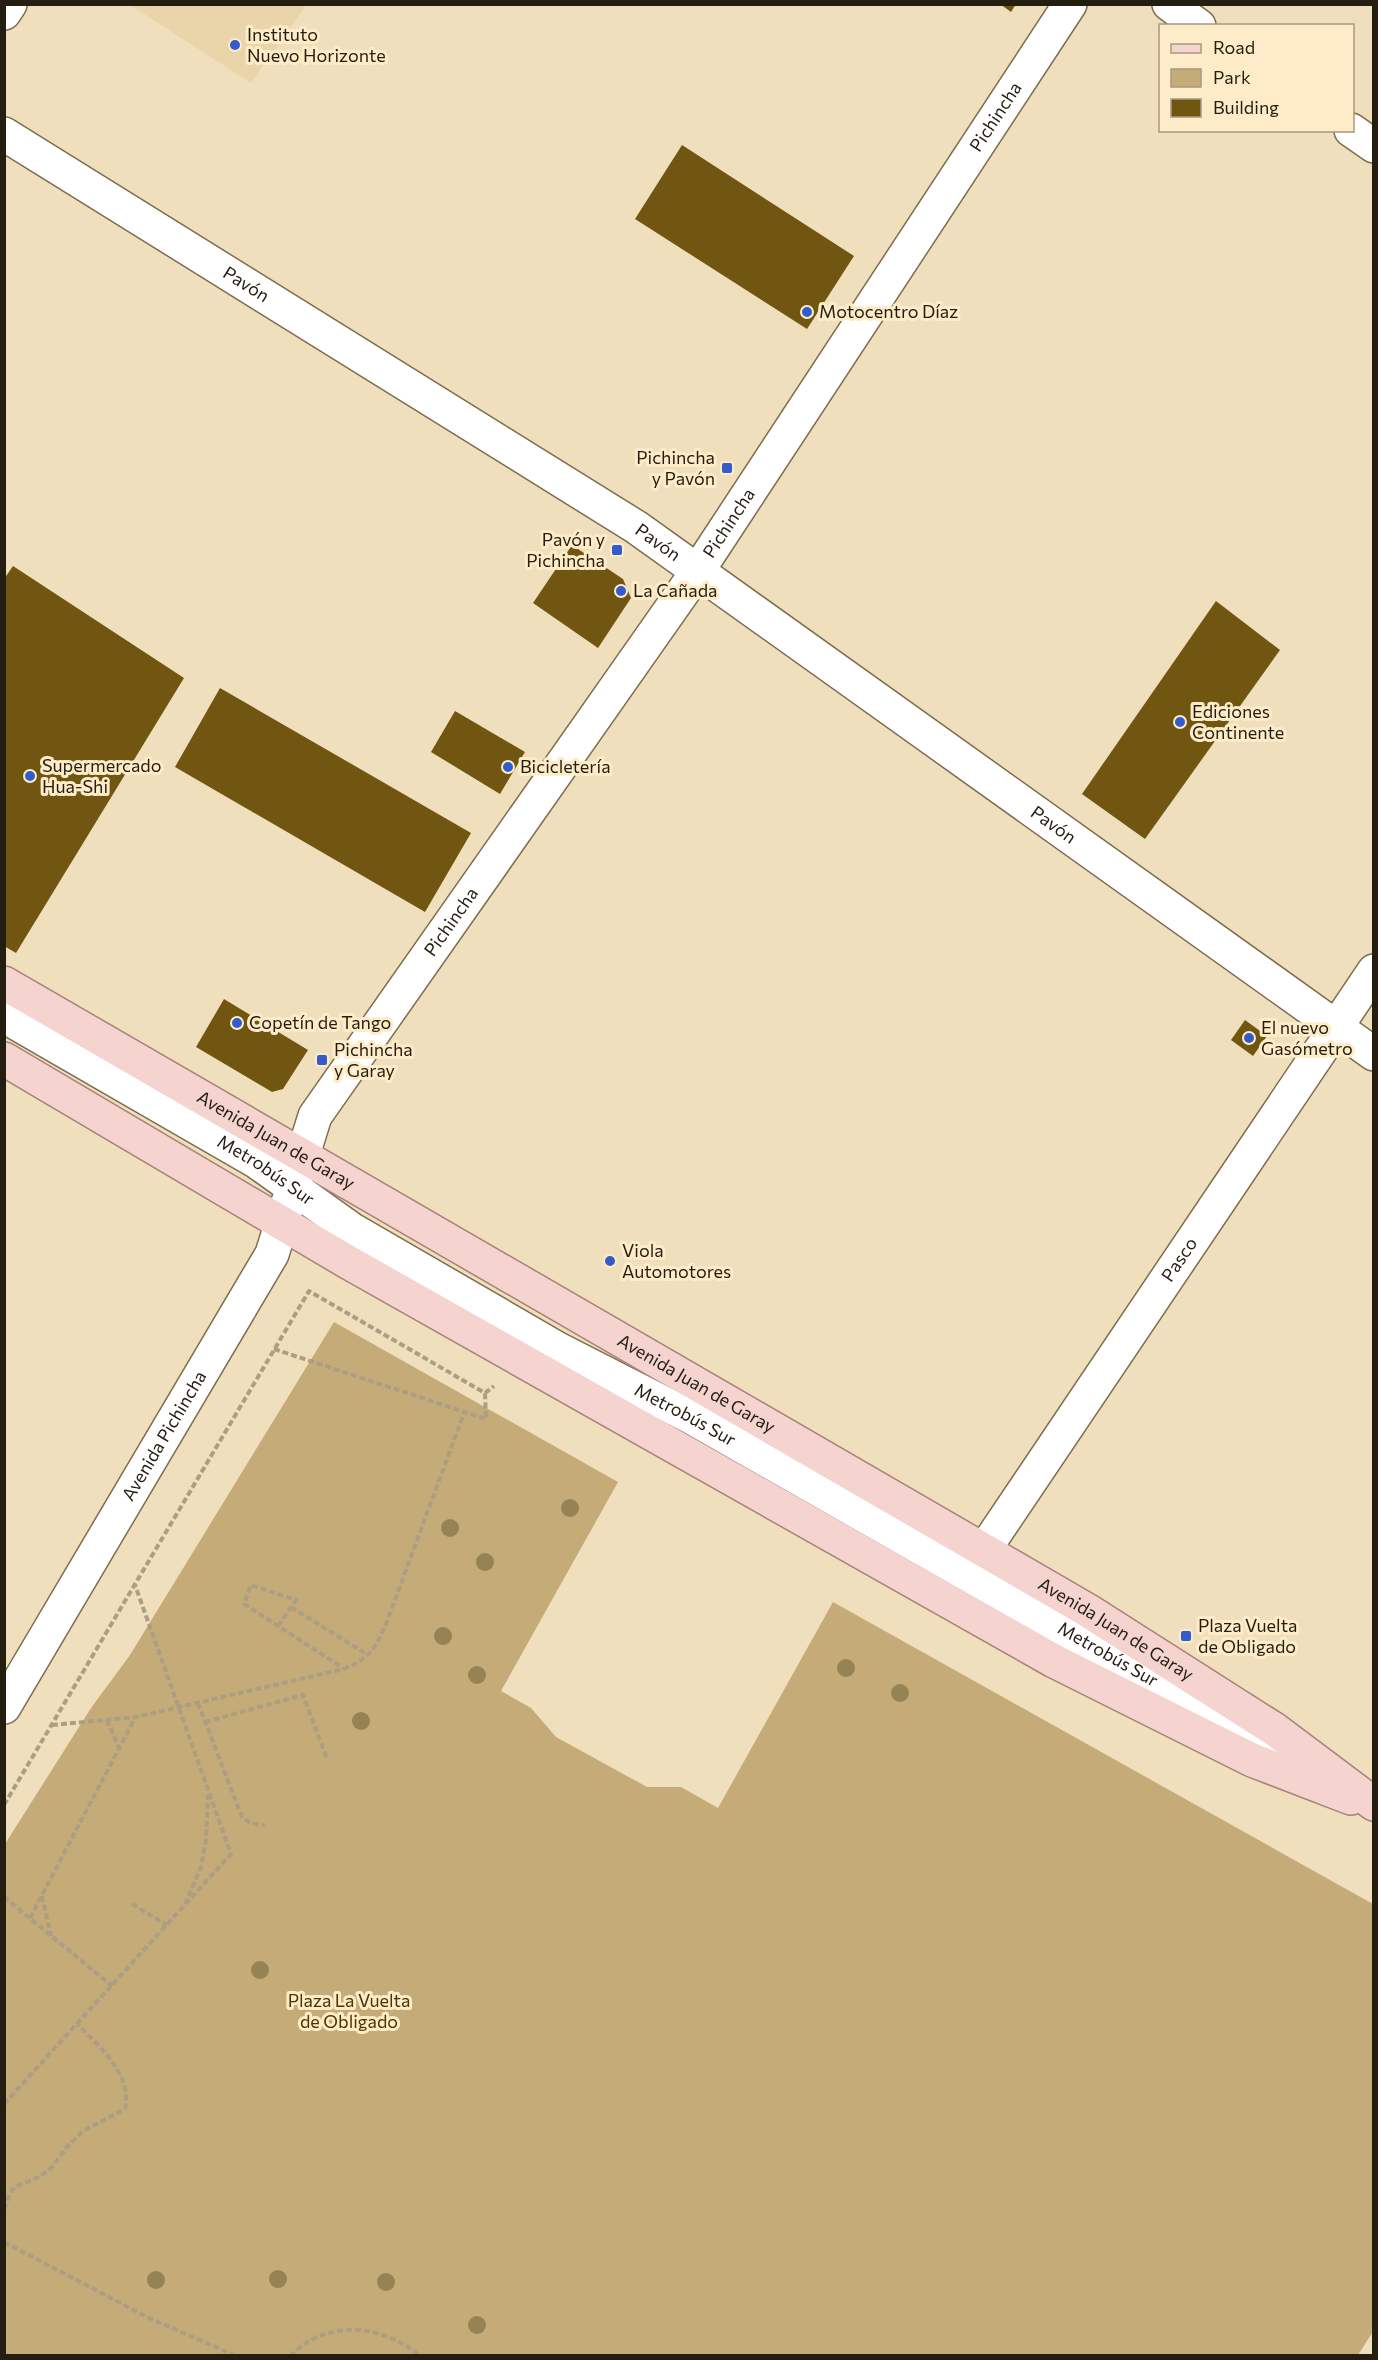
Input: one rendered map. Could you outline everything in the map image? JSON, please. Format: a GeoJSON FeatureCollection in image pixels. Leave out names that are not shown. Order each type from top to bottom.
{"type":"FeatureCollection","features":[{"type":"Feature","properties":{"kind":"main road","name":"Avenida Juan de Garay"},"geometry":{"type":"LineString","coordinates":[[4,983],[1087,1610],[1210,1686],[1274,1729],[1374,1806]]}},
{"type":"Feature","properties":{"kind":"main road"},"geometry":{"type":"LineString","coordinates":[[4,1059],[282,1224],[1054,1661],[1252,1760],[1374,1806]]}},
{"type":"Feature","properties":{"kind":"street"},"geometry":{"type":"LineString","coordinates":[[4,13],[10,4]]}},
{"type":"Feature","properties":{"kind":"street","name":"Pichincha"},"geometry":{"type":"LineString","coordinates":[[302,1156],[315,1116],[697,572],[1070,4]]}},
{"type":"Feature","properties":{"kind":"street"},"geometry":{"type":"LineString","coordinates":[[1169,4],[1196,24]]}},
{"type":"Feature","properties":{"kind":"street"},"geometry":{"type":"LineString","coordinates":[[1354,132],[1374,146]]}},
{"type":"Feature","properties":{"kind":"street","name":"Pavón"},"geometry":{"type":"LineString","coordinates":[[4,134],[636,527],[1374,1054]]}},
{"type":"Feature","properties":{"kind":"street","name":"Pasco"},"geometry":{"type":"LineString","coordinates":[[984,1550],[1374,971]]}},
{"type":"Feature","properties":{"kind":"street","name":"Metrobús Sur"},"geometry":{"type":"LineString","coordinates":[[4,1016],[257,1162],[351,1229],[558,1348],[689,1416],[1374,1806]]}},
{"type":"Feature","properties":{"kind":"street","name":"Avenida Pichincha"},"geometry":{"type":"LineString","coordinates":[[4,1707],[272,1254],[302,1156]]}},
{"type":"Feature","properties":{"kind":"path"},"geometry":{"type":"LineString","coordinates":[[4,1805],[309,1291],[485,1393]]}},
{"type":"Feature","properties":{"kind":"path"},"geometry":{"type":"LineString","coordinates":[[274,1349],[486,1419],[485,1393]]}},
{"type":"Feature","properties":{"kind":"path"},"geometry":{"type":"LineString","coordinates":[[485,1393],[526,1362]]}},
{"type":"Feature","properties":{"kind":"path"},"geometry":{"type":"LineString","coordinates":[[52,1725],[136,1718],[344,1669],[363,1660],[375,1648],[386,1624],[464,1413]]}},
{"type":"Feature","properties":{"kind":"path"},"geometry":{"type":"LineString","coordinates":[[4,2104],[231,1854],[135,1584]]}},
{"type":"Feature","properties":{"kind":"path"},"geometry":{"type":"LineString","coordinates":[[278,1626],[296,1600],[251,1584],[244,1604],[344,1669]]}},
{"type":"Feature","properties":{"kind":"path"},"geometry":{"type":"LineString","coordinates":[[291,1607],[368,1655]]}},
{"type":"Feature","properties":{"kind":"path"},"geometry":{"type":"LineString","coordinates":[[205,1722],[303,1695],[327,1759]]}},
{"type":"Feature","properties":{"kind":"path"},"geometry":{"type":"LineString","coordinates":[[198,1703],[242,1816],[250,1823],[265,1825]]}},
{"type":"Feature","properties":{"kind":"path"},"geometry":{"type":"LineString","coordinates":[[30,1918],[136,1718]]}},
{"type":"Feature","properties":{"kind":"path"},"geometry":{"type":"LineString","coordinates":[[107,1720],[119,1748]]}},
{"type":"Feature","properties":{"kind":"path"},"geometry":{"type":"LineString","coordinates":[[182,1909],[201,1867],[206,1840],[209,1792]]}},
{"type":"Feature","properties":{"kind":"path"},"geometry":{"type":"LineString","coordinates":[[41,1896],[51,1936]]}},
{"type":"Feature","properties":{"kind":"path"},"geometry":{"type":"LineString","coordinates":[[4,1897],[112,1986]]}},
{"type":"Feature","properties":{"kind":"path"},"geometry":{"type":"LineString","coordinates":[[132,1904],[167,1925]]}},
{"type":"Feature","properties":{"kind":"path"},"geometry":{"type":"LineString","coordinates":[[4,2209],[15,2187],[41,2176],[52,2167],[67,2146],[83,2131],[125,2109],[127,2091],[122,2080],[99,2046],[77,2024]]}},
{"type":"Feature","properties":{"kind":"path"},"geometry":{"type":"LineString","coordinates":[[4,2242],[147,2318],[236,2355]]}},
{"type":"Feature","properties":{"kind":"path"},"geometry":{"type":"LineString","coordinates":[[290,2355],[313,2339],[340,2330],[368,2330],[395,2338],[420,2355]]}},
{"type":"Feature","properties":{"kind":"shaded area","name":"Instituto Nuevo Horizonte"},"geometry":{"type":"Polygon","coordinates":[[[130,5],[302,5],[305,7],[251,83],[130,5]]]}},
{"type":"Feature","properties":{"kind":"green space","name":"Plaza La Vuelta de Obligado"},"geometry":{"type":"Polygon","coordinates":[[[334,1322],[618,1482],[501,1691],[531,1708],[556,1737],[647,1787],[681,1787],[718,1808],[833,1602],[1373,1904],[1374,2330],[1358,2355],[5,2355],[5,1844],[91,1708],[130,1655],[334,1322]]]}},
{"type":"Feature","properties":{"kind":"building"},"geometry":{"type":"Polygon","coordinates":[[[1000,4],[1016,4],[1011,12],[1000,4]]]}},
{"type":"Feature","properties":{"kind":"building"},"geometry":{"type":"Polygon","coordinates":[[[682,145],[854,256],[807,329],[635,219],[682,145]]]}},
{"type":"Feature","properties":{"kind":"building"},"geometry":{"type":"Polygon","coordinates":[[[572,545],[623,579],[631,598],[598,648],[533,603],[572,545]]]}},
{"type":"Feature","properties":{"kind":"building"},"geometry":{"type":"Polygon","coordinates":[[[13,566],[184,678],[16,953],[4,946],[4,579],[13,566]]]}},
{"type":"Feature","properties":{"kind":"building","name":"Ediciones Continente"},"geometry":{"type":"Polygon","coordinates":[[[1216,601],[1280,650],[1145,839],[1082,794],[1216,601]]]}},
{"type":"Feature","properties":{"kind":"building"},"geometry":{"type":"Polygon","coordinates":[[[220,688],[471,833],[425,912],[175,767],[220,688]]]}},
{"type":"Feature","properties":{"kind":"building"},"geometry":{"type":"Polygon","coordinates":[[[455,711],[525,752],[500,794],[431,752],[455,711]]]}},
{"type":"Feature","properties":{"kind":"building","name":"Copetín de Tango"},"geometry":{"type":"Polygon","coordinates":[[[224,999],[308,1050],[283,1089],[272,1092],[196,1047],[224,999]]]}},
{"type":"Feature","properties":{"kind":"building","name":"El nuevo Gasómetro"},"geometry":{"type":"Polygon","coordinates":[[[1245,1020],[1267,1036],[1253,1056],[1231,1040],[1245,1020]]]}},
{"type":"Feature","properties":{"kind":"place","name":"Instituto Nuevo Horizonte"},"geometry":{"type":"Point","coordinates":[235,45]}},
{"type":"Feature","properties":{"kind":"place","name":"Motocentro Díaz"},"geometry":{"type":"Point","coordinates":[807,312]}},
{"type":"Feature","properties":{"kind":"place","name":"Pichincha y Pavón"},"geometry":{"type":"Point","coordinates":[727,468]}},
{"type":"Feature","properties":{"kind":"place","name":"Pavón y Pichincha"},"geometry":{"type":"Point","coordinates":[617,550]}},
{"type":"Feature","properties":{"kind":"place","name":"La Cañada"},"geometry":{"type":"Point","coordinates":[621,591]}},
{"type":"Feature","properties":{"kind":"place","name":"Ediciones Continente"},"geometry":{"type":"Point","coordinates":[1180,722]}},
{"type":"Feature","properties":{"kind":"place","name":"Bicicletería"},"geometry":{"type":"Point","coordinates":[508,767]}},
{"type":"Feature","properties":{"kind":"place","name":"Supermercado Hua-Shi"},"geometry":{"type":"Point","coordinates":[30,776]}},
{"type":"Feature","properties":{"kind":"place","name":"Copetín de Tango"},"geometry":{"type":"Point","coordinates":[237,1023]}},
{"type":"Feature","properties":{"kind":"place","name":"El nuevo Gasómetro"},"geometry":{"type":"Point","coordinates":[1249,1038]}},
{"type":"Feature","properties":{"kind":"place","name":"Pichincha y Garay"},"geometry":{"type":"Point","coordinates":[322,1060]}},
{"type":"Feature","properties":{"kind":"place","name":"Viola Automotores"},"geometry":{"type":"Point","coordinates":[610,1261]}},
{"type":"Feature","properties":{"kind":"place","name":"Plaza Vuelta de Obligado"},"geometry":{"type":"Point","coordinates":[1186,1636]}}]}
